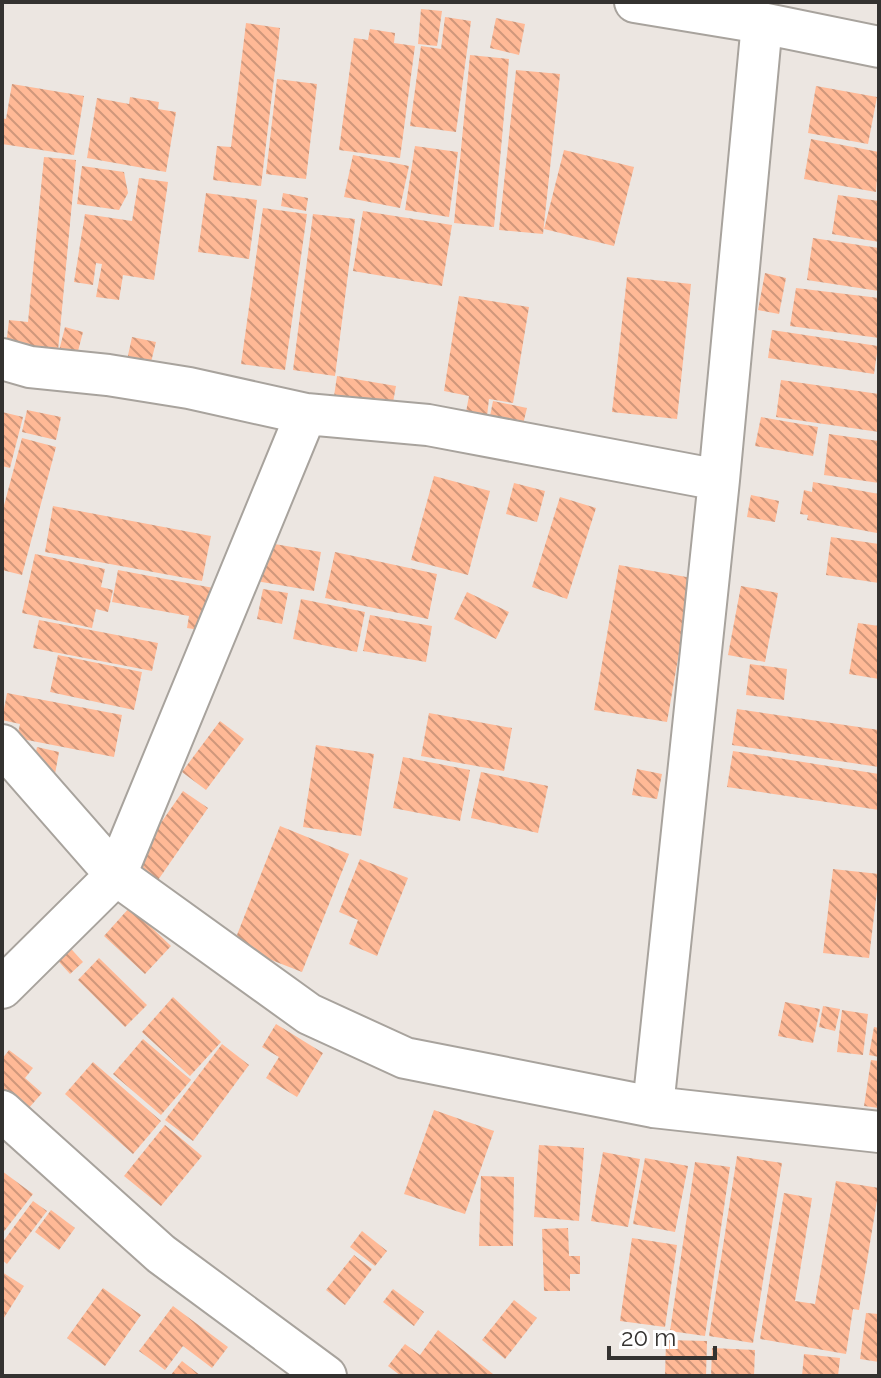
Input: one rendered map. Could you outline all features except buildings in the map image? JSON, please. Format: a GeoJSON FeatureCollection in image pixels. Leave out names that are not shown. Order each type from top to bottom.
{"type":"FeatureCollection","features":[{"type":"Feature","properties":{"kind":"street"},"geometry":{"type":"LineString","coordinates":[[635,2],[879,47]]}},
{"type":"Feature","properties":{"kind":"street"},"geometry":{"type":"LineString","coordinates":[[653,1107],[719,480],[762,23]]}},
{"type":"Feature","properties":{"kind":"street"},"geometry":{"type":"LineString","coordinates":[[2,359],[30,367],[189,388],[306,414],[428,425],[719,480]]}},
{"type":"Feature","properties":{"kind":"street"},"geometry":{"type":"LineString","coordinates":[[2,988],[116,875],[306,414]]}},
{"type":"Feature","properties":{"kind":"street"},"geometry":{"type":"LineString","coordinates":[[2,745],[116,875],[309,1014],[405,1058],[653,1107],[879,1132]]}},
{"type":"Feature","properties":{"kind":"street"},"geometry":{"type":"LineString","coordinates":[[2,1111],[161,1254],[326,1376]]}}]}
